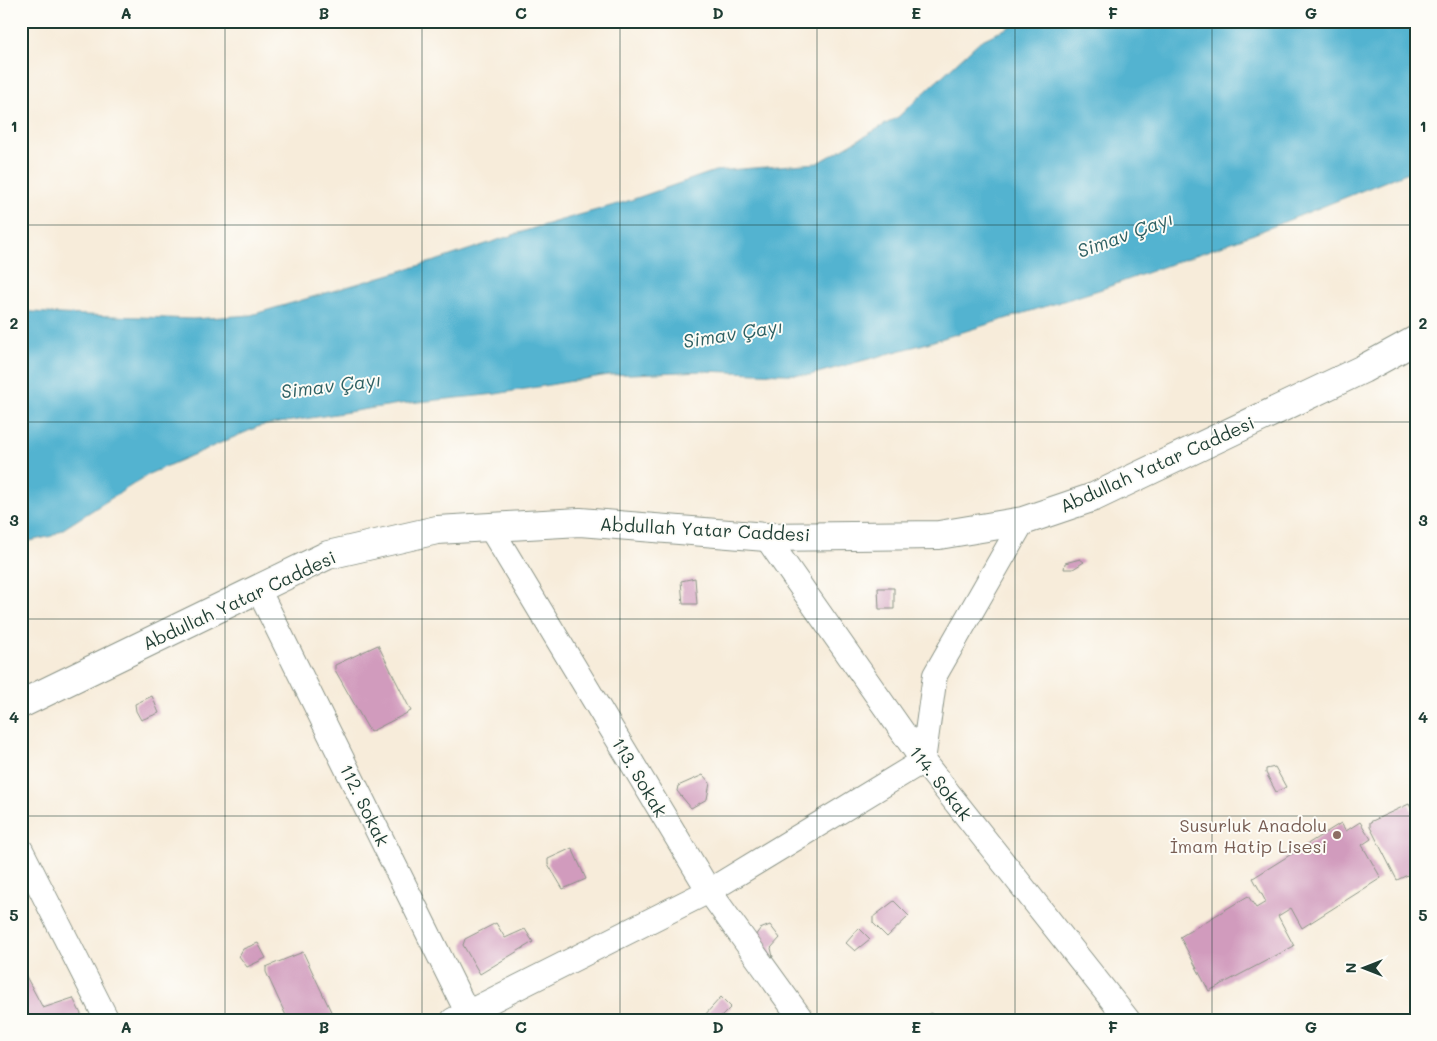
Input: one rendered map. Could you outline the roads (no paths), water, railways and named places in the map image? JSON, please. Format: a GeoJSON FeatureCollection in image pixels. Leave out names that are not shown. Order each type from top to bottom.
{"type":"FeatureCollection","features":[{"type":"Feature","properties":{"kind":"street","name":"Abdullah Yatar Caddesi"},"geometry":{"type":"LineString","coordinates":[[21,704],[328,556],[437,530],[580,522],[766,537],[939,535],[1023,521],[1094,496],[1363,370],[1416,340]]}},
{"type":"Feature","properties":{"kind":"street"},"geometry":{"type":"LineString","coordinates":[[464,1017],[709,891],[923,761],[935,675],[1023,521]]}},
{"type":"Feature","properties":{"kind":"street","name":"113. Sokak"},"geometry":{"type":"LineString","coordinates":[[490,527],[709,891],[802,1020]]}},
{"type":"Feature","properties":{"kind":"street","name":"114. Sokak"},"geometry":{"type":"LineString","coordinates":[[766,537],[923,761],[1128,1020]]}},
{"type":"Feature","properties":{"kind":"street","name":"112. Sokak"},"geometry":{"type":"LineString","coordinates":[[258,589],[464,1017]]}},
{"type":"Feature","properties":{"kind":"street"},"geometry":{"type":"LineString","coordinates":[[21,850],[107,1020]]}},
{"type":"Feature","properties":{"kind":"water","name":"Simav Çayı"},"geometry":{"type":"Polygon","coordinates":[[[1022,21],[1416,21],[1416,169],[1254,234],[1102,289],[924,344],[810,375],[704,371],[608,375],[496,394],[399,404],[260,426],[151,473],[52,536],[21,543],[21,311],[193,319],[251,315],[435,261],[537,227],[625,202],[715,171],[818,163],[898,117],[980,41],[1022,21]]]}},
{"type":"Feature","properties":{"kind":"place","name":"Susurluk Anadolu İmam Hatip Lisesi"},"geometry":{"type":"Point","coordinates":[1337,835]}}]}
